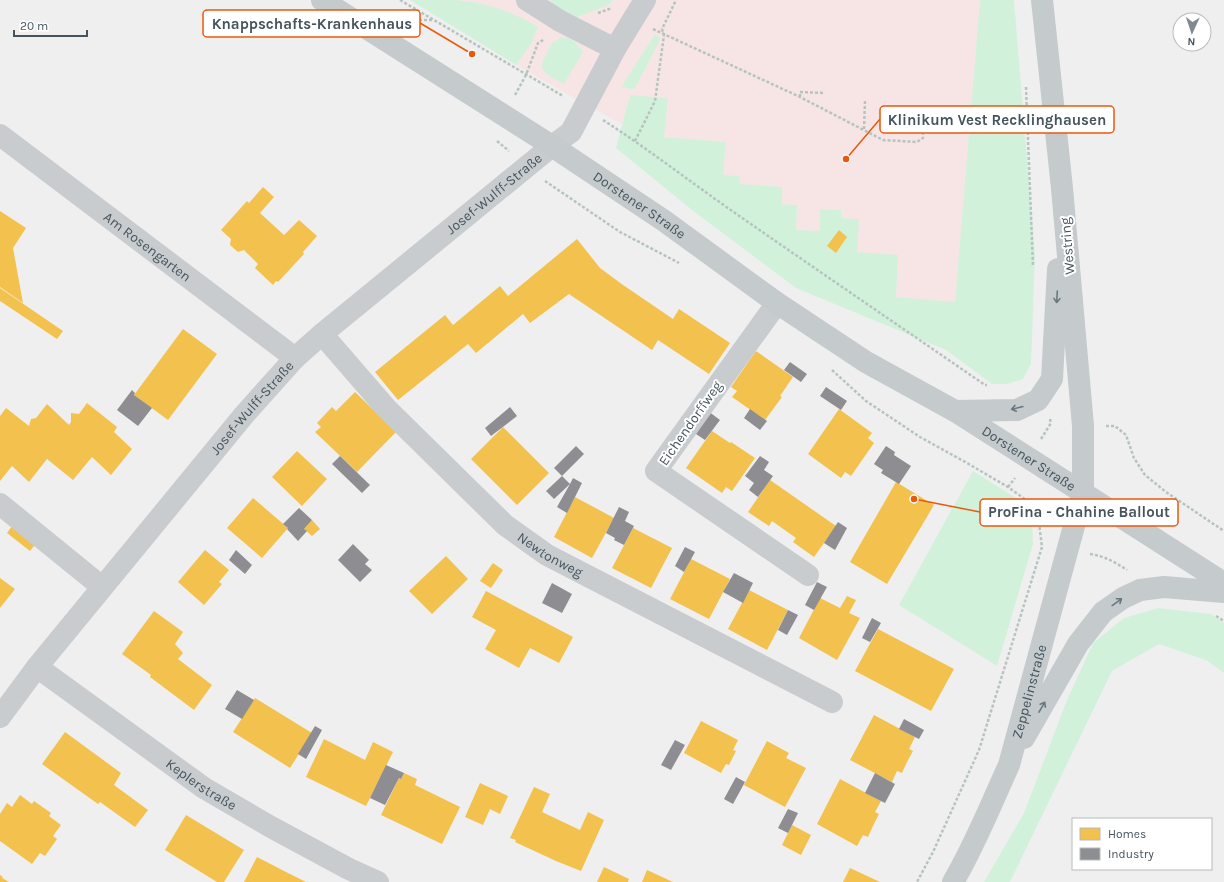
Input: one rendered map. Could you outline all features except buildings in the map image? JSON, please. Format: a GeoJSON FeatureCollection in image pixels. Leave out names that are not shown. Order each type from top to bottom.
{"type":"FeatureCollection","features":[{"type":"Feature","properties":{"kind":"main road","name":"Dorstener Straße"},"geometry":{"type":"LineString","coordinates":[[322,0],[552,146],[663,220],[777,303],[866,362],[955,411],[1224,583]]}},
{"type":"Feature","properties":{"kind":"main road","name":"Westring"},"geometry":{"type":"LineString","coordinates":[[1042,0],[1062,188],[1083,426],[1083,493]]}},
{"type":"Feature","properties":{"kind":"main road"},"geometry":{"type":"LineString","coordinates":[[1038,400],[1052,379],[1062,188]]}},
{"type":"Feature","properties":{"kind":"main road","name":"Dorstener Straße"},"geometry":{"type":"LineString","coordinates":[[955,411],[1017,410],[1038,400]]}},
{"type":"Feature","properties":{"kind":"main road","name":"Zeppelinstraße"},"geometry":{"type":"LineString","coordinates":[[953,882],[986,816],[1008,765],[1083,493]]}},
{"type":"Feature","properties":{"kind":"main road"},"geometry":{"type":"LineString","coordinates":[[1008,765],[1078,644],[1103,612],[1123,598],[1140,590],[1164,587],[1224,592]]}},
{"type":"Feature","properties":{"kind":"street"},"geometry":{"type":"LineString","coordinates":[[527,0],[560,21],[615,49]]}},
{"type":"Feature","properties":{"kind":"street","name":"Josef-Wulff-Straße"},"geometry":{"type":"LineString","coordinates":[[0,717],[37,667],[102,587],[244,415],[295,358],[322,334],[570,132],[615,49],[644,0]]}},
{"type":"Feature","properties":{"kind":"street","name":"Am Rosengarten"},"geometry":{"type":"LineString","coordinates":[[0,135],[295,358]]}},
{"type":"Feature","properties":{"kind":"street","name":"Eichendorffweg"},"geometry":{"type":"LineString","coordinates":[[777,303],[656,471],[808,575]]}},
{"type":"Feature","properties":{"kind":"street","name":"Newtonweg"},"geometry":{"type":"LineString","coordinates":[[322,334],[386,408],[505,525],[535,547],[547,555],[832,702]]}},
{"type":"Feature","properties":{"kind":"street"},"geometry":{"type":"LineString","coordinates":[[0,504],[102,587]]}},
{"type":"Feature","properties":{"kind":"street","name":"Keplerstraße"},"geometry":{"type":"LineString","coordinates":[[37,667],[204,788],[271,827],[349,869],[378,882]]}},
{"type":"Feature","properties":{"kind":"path"},"geometry":{"type":"LineString","coordinates":[[400,0],[584,108],[635,141],[724,205],[985,385],[992,386]]}},
{"type":"Feature","properties":{"kind":"path"},"geometry":{"type":"LineString","coordinates":[[635,141],[655,101],[664,35],[662,29],[676,0]]}},
{"type":"Feature","properties":{"kind":"path"},"geometry":{"type":"LineString","coordinates":[[612,7],[664,35],[800,97],[883,140],[917,142],[923,138],[923,130],[936,132]]}},
{"type":"Feature","properties":{"kind":"path"},"geometry":{"type":"LineString","coordinates":[[1026,82],[1033,270]]}},
{"type":"Feature","properties":{"kind":"path"},"geometry":{"type":"LineString","coordinates":[[800,97],[800,92],[823,94]]}},
{"type":"Feature","properties":{"kind":"path"},"geometry":{"type":"LineString","coordinates":[[864,129],[865,101]]}},
{"type":"Feature","properties":{"kind":"path"},"geometry":{"type":"LineString","coordinates":[[1038,400],[1048,409],[1051,423],[1083,426],[1114,426],[1126,435],[1134,458],[1145,475],[1166,492],[1224,531]]}},
{"type":"Feature","properties":{"kind":"path"},"geometry":{"type":"LineString","coordinates":[[917,882],[933,852],[979,750],[1042,546],[1039,523],[1026,500],[1008,487]]}},
{"type":"Feature","properties":{"kind":"shaded area"},"geometry":{"type":"Polygon","coordinates":[[[456,0],[980,0],[955,302],[896,297],[898,256],[857,252],[841,218],[841,210],[821,209],[820,231],[796,230],[797,206],[782,205],[722,175],[726,142],[664,137],[630,95],[622,124],[516,65],[531,44],[479,3],[456,0]]]}},
{"type":"Feature","properties":{"kind":"green space"},"geometry":{"type":"Polygon","coordinates":[[[410,0],[456,0],[488,5],[509,12],[538,27],[531,44],[516,65],[410,0]]]}},
{"type":"Feature","properties":{"kind":"green space"},"geometry":{"type":"Polygon","coordinates":[[[551,0],[613,0],[608,5],[575,18],[552,5],[551,0]]]}},
{"type":"Feature","properties":{"kind":"green space"},"geometry":{"type":"Polygon","coordinates":[[[980,0],[1014,0],[1035,256],[1031,364],[1023,379],[1007,384],[992,384],[946,350],[796,288],[692,210],[616,148],[630,95],[668,98],[664,137],[726,142],[723,175],[740,176],[739,184],[782,187],[782,204],[797,205],[796,230],[820,231],[820,209],[841,210],[841,218],[859,219],[857,252],[898,255],[896,297],[955,302],[980,0]]]}},
{"type":"Feature","properties":{"kind":"green space"},"geometry":{"type":"Polygon","coordinates":[[[655,34],[660,40],[635,88],[632,89],[621,87],[655,34]]]}},
{"type":"Feature","properties":{"kind":"green space"},"geometry":{"type":"Polygon","coordinates":[[[562,37],[573,40],[583,52],[564,84],[546,74],[542,68],[542,63],[552,43],[562,37]]]}},
{"type":"Feature","properties":{"kind":"green space"},"geometry":{"type":"Polygon","coordinates":[[[973,471],[1019,500],[1032,517],[1033,544],[997,666],[899,605],[973,471]]]}},
{"type":"Feature","properties":{"kind":"green space"},"geometry":{"type":"Polygon","coordinates":[[[1158,608],[1211,614],[1224,623],[1224,673],[1206,660],[1159,644],[1112,671],[1010,882],[984,882],[1024,813],[1067,700],[1093,643],[1124,618],[1158,608]]]}},
{"type":"Feature","properties":{"kind":"place","name":"Knappschafts-Krankenhaus"},"geometry":{"type":"Point","coordinates":[472,54]}},
{"type":"Feature","properties":{"kind":"place","name":"Klinikum Vest Recklinghausen"},"geometry":{"type":"Point","coordinates":[846,159]}},
{"type":"Feature","properties":{"kind":"place","name":"ProFina - Chahine Ballout"},"geometry":{"type":"Point","coordinates":[914,499]}}]}
